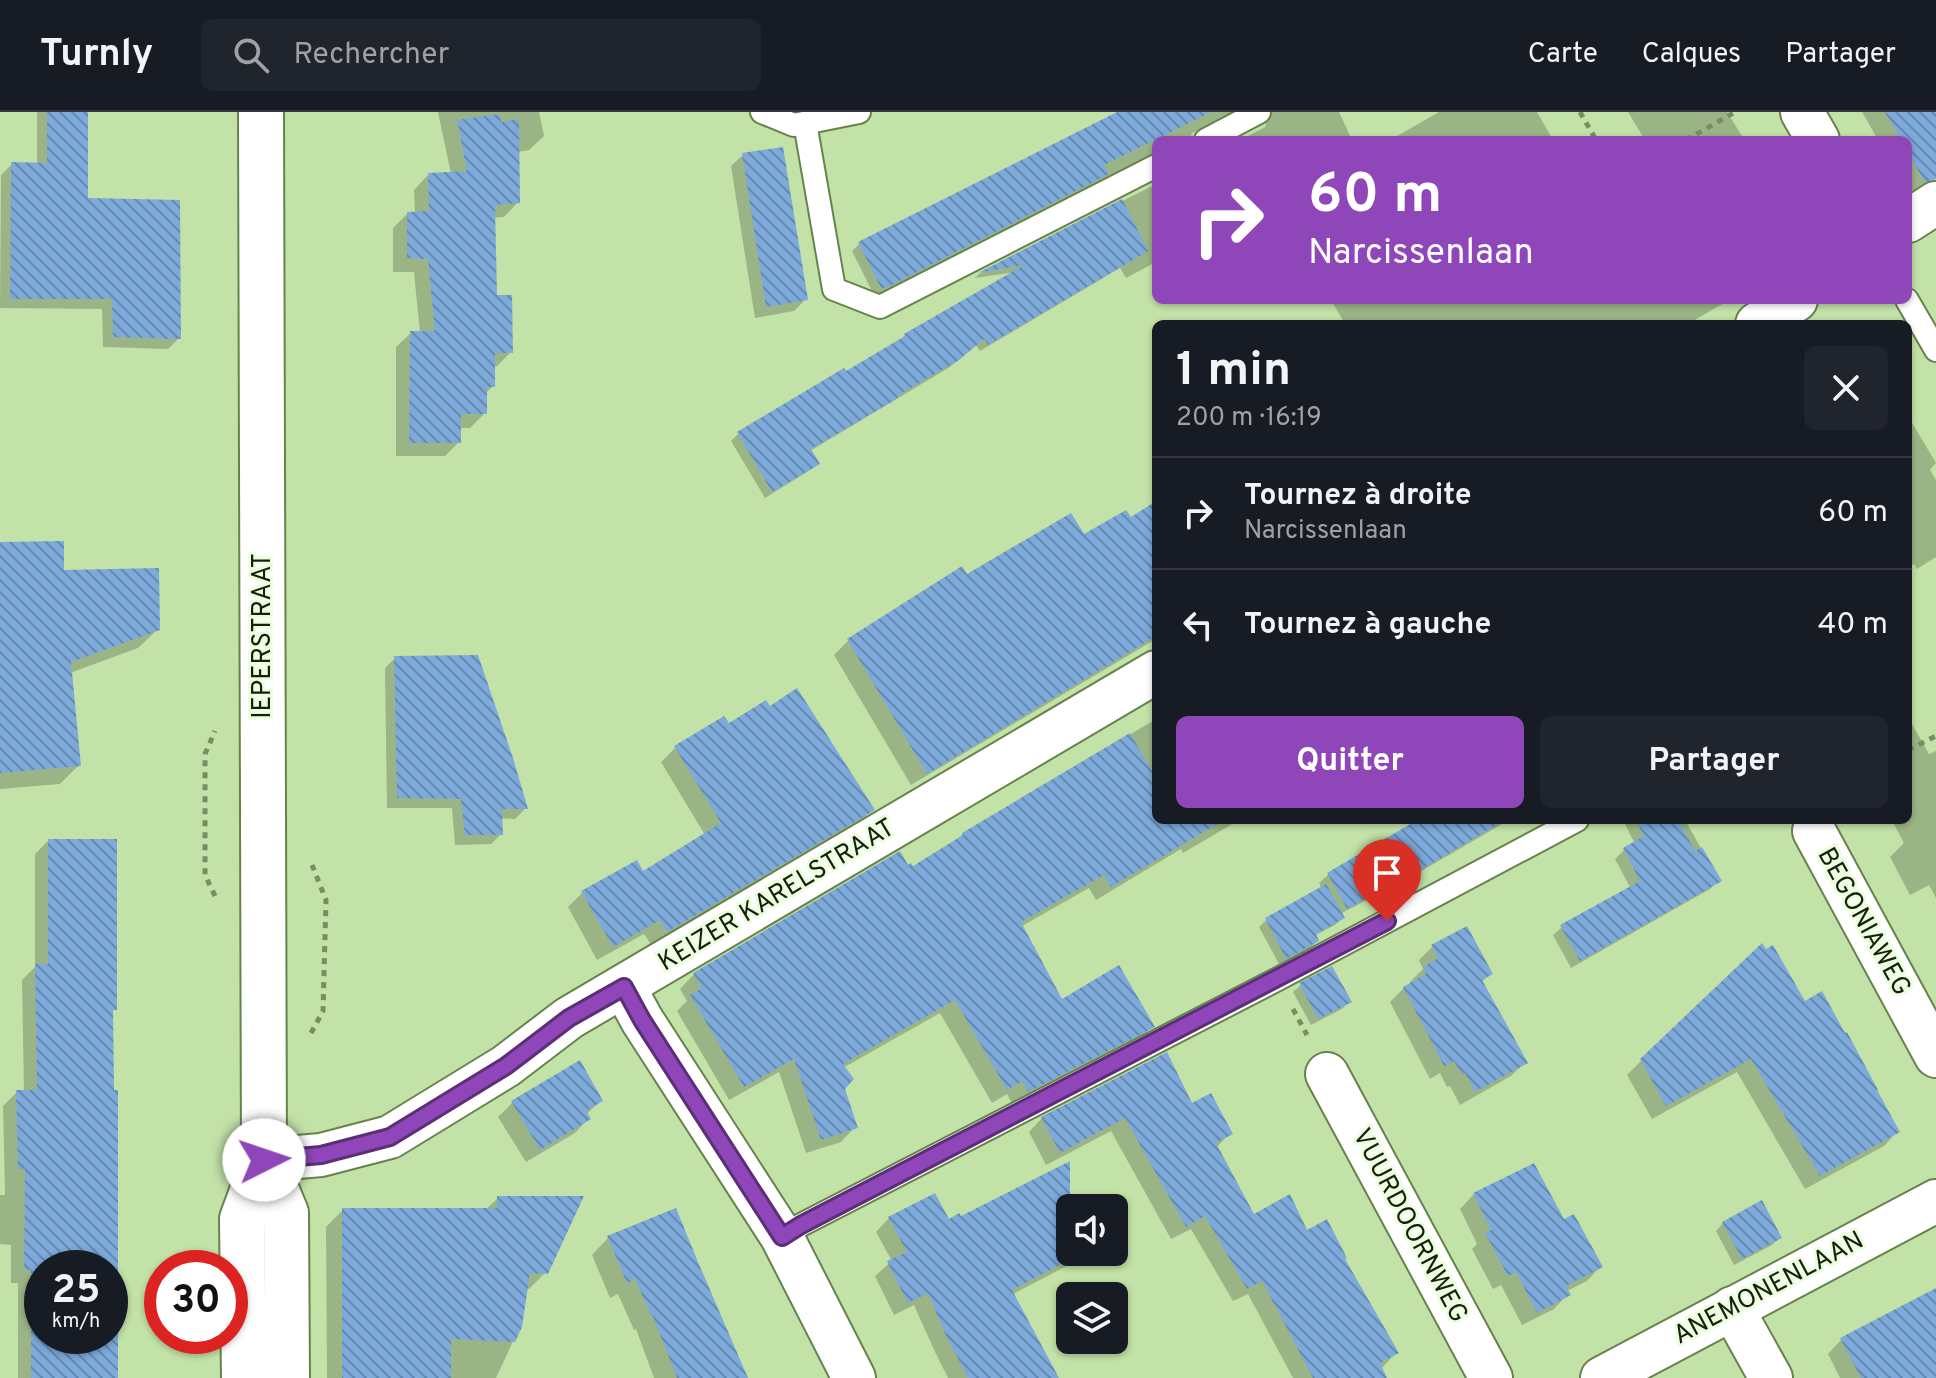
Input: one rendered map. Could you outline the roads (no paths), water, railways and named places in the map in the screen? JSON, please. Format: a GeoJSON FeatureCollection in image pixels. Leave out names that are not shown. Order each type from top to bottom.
{"type":"FeatureCollection","features":[{"type":"Feature","properties":{"kind":"street","name":"IEPERSTRAAT"},"geometry":{"type":"LineString","coordinates":[[244,1378],[242,1219],[264,1160],[261,112]]}},
{"type":"Feature","properties":{"kind":"street"},"geometry":{"type":"LineString","coordinates":[[1802,112],[1816,136]]}},
{"type":"Feature","properties":{"kind":"street"},"geometry":{"type":"LineString","coordinates":[[1912,218],[1936,203]]}},
{"type":"Feature","properties":{"kind":"street"},"geometry":{"type":"LineString","coordinates":[[1764,320],[1790,304]]}},
{"type":"Feature","properties":{"kind":"street","name":"KEIZER KARELSTRAAT"},"geometry":{"type":"LineString","coordinates":[[264,1160],[321,1155],[390,1137],[506,1066],[569,1018],[1152,674]]}},
{"type":"Feature","properties":{"kind":"street","name":"BEGONIAWEG"},"geometry":{"type":"LineString","coordinates":[[1814,831],[1936,1056]]}},
{"type":"Feature","properties":{"kind":"street"},"geometry":{"type":"LineString","coordinates":[[624,987],[642,1020],[782,1237],[854,1378]]}},
{"type":"Feature","properties":{"kind":"street","name":"VUURDOORNWEG"},"geometry":{"type":"LineString","coordinates":[[1327,1074],[1491,1378]]}},
{"type":"Feature","properties":{"kind":"street","name":"IEPERSTRAAT"},"geometry":{"type":"LineString","coordinates":[[264,1160],[286,1213],[287,1378]]}},
{"type":"Feature","properties":{"kind":"street","name":"ANEMONENLAAN"},"geometry":{"type":"LineString","coordinates":[[1602,1378],[1936,1201]]}},
{"type":"Feature","properties":{"kind":"street"},"geometry":{"type":"LineString","coordinates":[[1732,1308],[1771,1378]]}},
{"type":"Feature","properties":{"kind":"lane"},"geometry":{"type":"LineString","coordinates":[[762,112],[794,125],[859,112]]}},
{"type":"Feature","properties":{"kind":"lane"},"geometry":{"type":"LineString","coordinates":[[1214,136],[1259,112]]}},
{"type":"Feature","properties":{"kind":"lane"},"geometry":{"type":"LineString","coordinates":[[805,123],[834,289],[880,307],[1152,168]]}},
{"type":"Feature","properties":{"kind":"lane"},"geometry":{"type":"LineString","coordinates":[[1909,304],[1936,350]]}},
{"type":"Feature","properties":{"kind":"lane"},"geometry":{"type":"LineString","coordinates":[[782,1237],[1569,824]]}}]}
